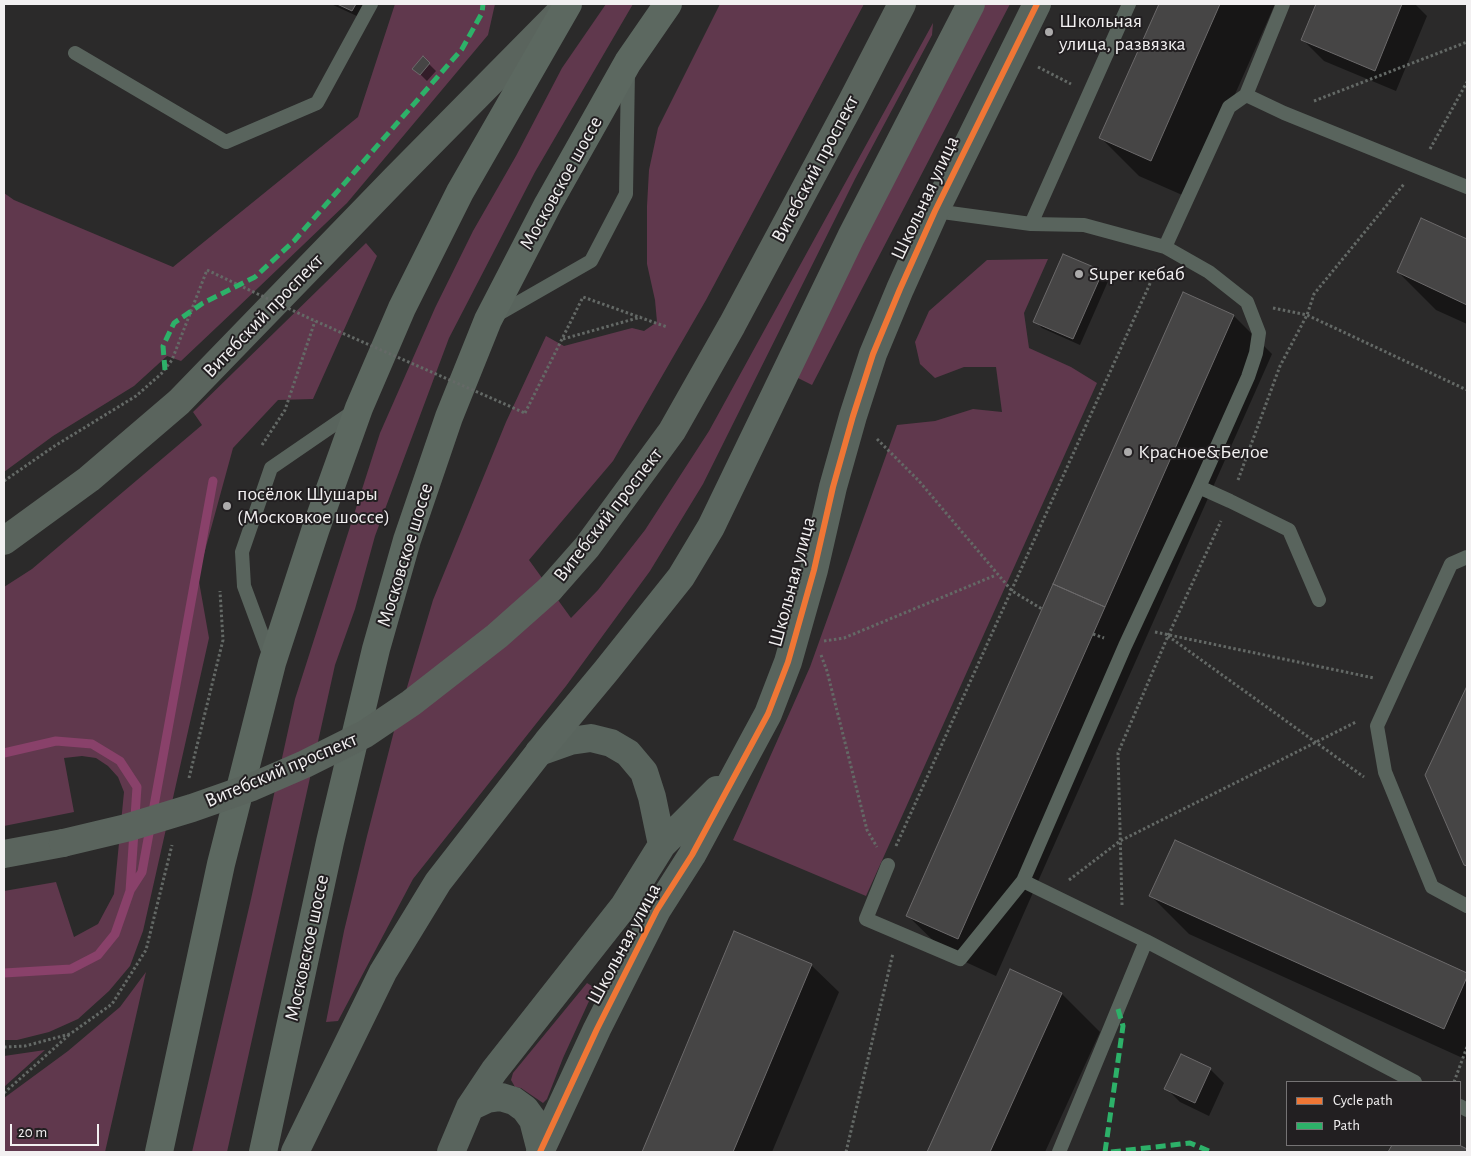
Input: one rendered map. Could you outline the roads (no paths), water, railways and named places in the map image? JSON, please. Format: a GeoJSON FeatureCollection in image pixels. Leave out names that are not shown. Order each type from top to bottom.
{"type":"FeatureCollection","features":[{"type":"Feature","properties":{"kind":"highway","name":"Московское шоссе"},"geometry":{"type":"LineString","coordinates":[[263,1152],[330,842],[376,649],[407,540],[446,426],[488,320],[548,204],[628,62],[668,4]]}},
{"type":"Feature","properties":{"kind":"highway"},"geometry":{"type":"LineString","coordinates":[[159,1152],[221,864],[272,663],[316,528],[359,408],[402,308],[460,192],[567,5]]}},
{"type":"Feature","properties":{"kind":"main road","name":"Витебский проспект"},"geometry":{"type":"LineString","coordinates":[[4,854],[63,843],[126,828],[252,787],[305,764],[365,734],[410,703],[497,636],[550,589],[587,547],[672,431],[820,161],[902,4]]}},
{"type":"Feature","properties":{"kind":"main road"},"geometry":{"type":"LineString","coordinates":[[294,1152],[383,972],[433,890],[539,752],[681,576],[711,527],[851,237],[971,4]]}},
{"type":"Feature","properties":{"kind":"main road","name":"Витебский проспект"},"geometry":{"type":"LineString","coordinates":[[4,541],[89,479],[179,402],[567,5]]}},
{"type":"Feature","properties":{"kind":"street","name":"Школьная улица"},"geometry":{"type":"LineString","coordinates":[[541,1151],[597,1029],[657,910],[692,855],[768,714],[788,662],[814,570],[833,487],[867,371],[900,289],[935,211],[1037,4]]}},
{"type":"Feature","properties":{"kind":"street"},"geometry":{"type":"LineString","coordinates":[[539,752],[570,741],[591,738],[611,743],[628,753],[644,772],[652,797],[662,845]]}},
{"type":"Feature","properties":{"kind":"street","name":"Школьная улица"},"geometry":{"type":"LineString","coordinates":[[451,1152],[470,1107],[494,1071],[624,906],[662,845],[740,768]]}},
{"type":"Feature","properties":{"kind":"street"},"geometry":{"type":"LineString","coordinates":[[470,1107],[487,1099],[501,1097],[514,1101],[525,1108],[533,1120],[541,1151]]}},
{"type":"Feature","properties":{"kind":"lane"},"geometry":{"type":"LineString","coordinates":[[75,53],[226,142],[317,103],[371,4]]}},
{"type":"Feature","properties":{"kind":"lane"},"geometry":{"type":"LineString","coordinates":[[1030,224],[1129,4]]}},
{"type":"Feature","properties":{"kind":"lane"},"geometry":{"type":"LineString","coordinates":[[1165,247],[1230,107],[1246,95],[1283,4]]}},
{"type":"Feature","properties":{"kind":"lane"},"geometry":{"type":"LineString","coordinates":[[488,320],[592,261],[626,194],[628,62]]}},
{"type":"Feature","properties":{"kind":"lane"},"geometry":{"type":"LineString","coordinates":[[1246,95],[1284,113],[1467,187]]}},
{"type":"Feature","properties":{"kind":"lane"},"geometry":{"type":"LineString","coordinates":[[888,865],[866,919],[960,959],[1023,881],[1135,626],[1248,378],[1256,353],[1259,333],[1246,302],[1209,272],[1165,247],[1084,225],[1030,224],[935,211]]}},
{"type":"Feature","properties":{"kind":"lane"},"geometry":{"type":"LineString","coordinates":[[272,663],[244,586],[242,552],[271,468],[359,408]]}},
{"type":"Feature","properties":{"kind":"lane"},"geometry":{"type":"LineString","coordinates":[[1199,487],[1289,530],[1319,600]]}},
{"type":"Feature","properties":{"kind":"lane"},"geometry":{"type":"LineString","coordinates":[[1467,557],[1451,564],[1377,726],[1385,772],[1432,887],[1467,906]]}},
{"type":"Feature","properties":{"kind":"lane"},"geometry":{"type":"LineString","coordinates":[[1023,881],[1146,941],[1413,1081]]}},
{"type":"Feature","properties":{"kind":"lane"},"geometry":{"type":"LineString","coordinates":[[1060,1152],[1146,941]]}},
{"type":"Feature","properties":{"kind":"waterway"},"geometry":{"type":"LineString","coordinates":[[131,889],[142,872],[213,481]]}},
{"type":"Feature","properties":{"kind":"waterway"},"geometry":{"type":"LineString","coordinates":[[4,753],[56,741],[92,744],[120,761],[137,787],[130,891],[115,934],[98,955],[71,969],[4,973]]}},
{"type":"Feature","properties":{"kind":"place","name":"Школьная улица, развязка"},"geometry":{"type":"Point","coordinates":[1049,32]}},
{"type":"Feature","properties":{"kind":"place","name":"Super кебаб"},"geometry":{"type":"Point","coordinates":[1079,274]}},
{"type":"Feature","properties":{"kind":"place","name":"Красное&Белое"},"geometry":{"type":"Point","coordinates":[1128,452]}},
{"type":"Feature","properties":{"kind":"place","name":"посёлок Шушары (Московкое шоссе)"},"geometry":{"type":"Point","coordinates":[227,506]}}]}
